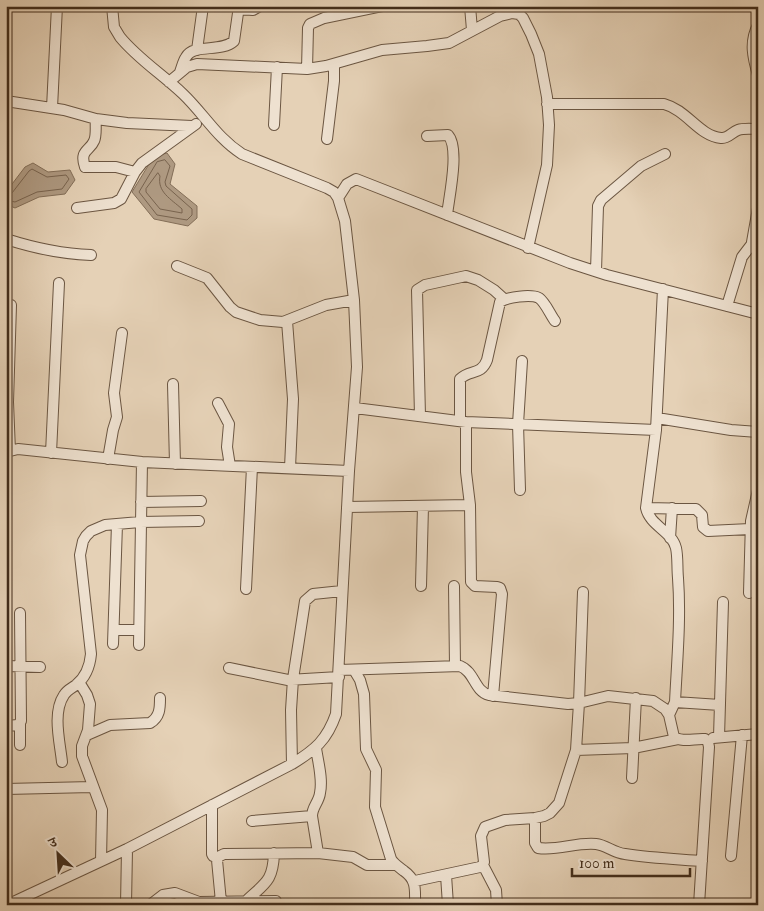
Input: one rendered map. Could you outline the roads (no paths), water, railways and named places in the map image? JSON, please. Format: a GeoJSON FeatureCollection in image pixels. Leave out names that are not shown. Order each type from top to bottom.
{"type":"FeatureCollection","features":[{"type":"Feature","properties":{"kind":"street"},"geometry":{"type":"LineString","coordinates":[[52,108],[57,6]]}},
{"type":"Feature","properties":{"kind":"street"},"geometry":{"type":"LineString","coordinates":[[6,905],[127,849],[292,764],[316,748],[331,728],[336,714],[349,471],[357,367],[354,300],[345,221],[338,198],[334,192],[327,188],[242,154],[230,146],[205,121],[192,102],[120,38],[114,27],[112,6]]}},
{"type":"Feature","properties":{"kind":"street"},"geometry":{"type":"LineString","coordinates":[[197,50],[203,6]]}},
{"type":"Feature","properties":{"kind":"street"},"geometry":{"type":"LineString","coordinates":[[180,73],[185,58],[192,51],[225,47],[234,41],[239,8],[253,10],[260,6]]}},
{"type":"Feature","properties":{"kind":"street"},"geometry":{"type":"LineString","coordinates":[[307,68],[308,28],[310,24],[324,18],[382,6]]}},
{"type":"Feature","properties":{"kind":"street"},"geometry":{"type":"LineString","coordinates":[[470,6],[472,30]]}},
{"type":"Feature","properties":{"kind":"street"},"geometry":{"type":"LineString","coordinates":[[169,82],[187,67],[197,64],[307,68],[334,64],[382,50],[449,42],[500,16],[512,13],[519,14],[531,34],[538,54],[549,124],[547,164],[528,248]]}},
{"type":"Feature","properties":{"kind":"street"},"geometry":{"type":"LineString","coordinates":[[758,26],[753,36],[752,49],[758,75]]}},
{"type":"Feature","properties":{"kind":"street"},"geometry":{"type":"LineString","coordinates":[[327,138],[334,81],[334,64]]}},
{"type":"Feature","properties":{"kind":"street"},"geometry":{"type":"LineString","coordinates":[[274,125],[277,68]]}},
{"type":"Feature","properties":{"kind":"street"},"geometry":{"type":"LineString","coordinates":[[6,101],[52,108],[96,119],[127,123],[192,126]]}},
{"type":"Feature","properties":{"kind":"street"},"geometry":{"type":"LineString","coordinates":[[547,104],[664,104],[677,108],[702,130],[719,138],[726,138],[738,130],[758,129]]}},
{"type":"Feature","properties":{"kind":"street"},"geometry":{"type":"LineString","coordinates":[[96,119],[95,140],[84,153],[83,161],[85,167],[116,167],[135,172]]}},
{"type":"Feature","properties":{"kind":"street"},"geometry":{"type":"LineString","coordinates":[[77,208],[114,203],[121,199],[135,172],[154,154],[179,138],[192,126],[205,121]]}},
{"type":"Feature","properties":{"kind":"street"},"geometry":{"type":"LineString","coordinates":[[427,136],[448,135],[452,141],[452,181],[448,215]]}},
{"type":"Feature","properties":{"kind":"street"},"geometry":{"type":"LineString","coordinates":[[596,271],[598,206],[601,200],[627,180],[641,166],[664,154]]}},
{"type":"Feature","properties":{"kind":"street"},"geometry":{"type":"LineString","coordinates":[[338,198],[347,184],[356,179],[528,248],[596,271],[758,314]]}},
{"type":"Feature","properties":{"kind":"street"},"geometry":{"type":"LineString","coordinates":[[727,306],[742,257],[755,240],[758,208]]}},
{"type":"Feature","properties":{"kind":"street"},"geometry":{"type":"LineString","coordinates":[[6,239],[55,252],[91,255]]}},
{"type":"Feature","properties":{"kind":"street"},"geometry":{"type":"LineString","coordinates":[[177,266],[207,278],[230,306],[244,316],[272,322],[287,320],[326,305],[354,300]]}},
{"type":"Feature","properties":{"kind":"street"},"geometry":{"type":"LineString","coordinates":[[420,416],[417,290],[425,285],[466,276],[478,280],[504,299]]}},
{"type":"Feature","properties":{"kind":"street"},"geometry":{"type":"LineString","coordinates":[[51,453],[58,283]]}},
{"type":"Feature","properties":{"kind":"street"},"geometry":{"type":"LineString","coordinates":[[663,289],[657,418],[646,508],[652,521],[670,538],[676,548],[680,606],[675,702],[669,715]]}},
{"type":"Feature","properties":{"kind":"street"},"geometry":{"type":"LineString","coordinates":[[493,696],[502,594],[500,588],[475,586],[471,582],[470,505],[460,379],[465,375],[484,368],[498,306],[504,299],[516,297],[539,298],[555,321]]}},
{"type":"Feature","properties":{"kind":"street"},"geometry":{"type":"LineString","coordinates":[[11,306],[8,451],[18,449],[175,464],[349,471]]}},
{"type":"Feature","properties":{"kind":"street"},"geometry":{"type":"LineString","coordinates":[[287,320],[293,399],[290,468]]}},
{"type":"Feature","properties":{"kind":"street"},"geometry":{"type":"LineString","coordinates":[[108,459],[117,417],[114,393],[122,333]]}},
{"type":"Feature","properties":{"kind":"street"},"geometry":{"type":"LineString","coordinates":[[520,490],[518,424],[522,361]]}},
{"type":"Feature","properties":{"kind":"street"},"geometry":{"type":"LineString","coordinates":[[172,384],[175,464]]}},
{"type":"Feature","properties":{"kind":"street"},"geometry":{"type":"LineString","coordinates":[[218,403],[229,424],[227,447],[230,466]]}},
{"type":"Feature","properties":{"kind":"street"},"geometry":{"type":"LineString","coordinates":[[355,408],[463,422],[656,430]]}},
{"type":"Feature","properties":{"kind":"street"},"geometry":{"type":"LineString","coordinates":[[657,418],[732,430],[758,432]]}},
{"type":"Feature","properties":{"kind":"street"},"geometry":{"type":"LineString","coordinates":[[139,645],[142,462]]}},
{"type":"Feature","properties":{"kind":"street"},"geometry":{"type":"LineString","coordinates":[[246,589],[252,467]]}},
{"type":"Feature","properties":{"kind":"street"},"geometry":{"type":"LineString","coordinates":[[749,593],[750,529],[758,490]]}},
{"type":"Feature","properties":{"kind":"street"},"geometry":{"type":"LineString","coordinates":[[141,502],[201,501]]}},
{"type":"Feature","properties":{"kind":"street"},"geometry":{"type":"LineString","coordinates":[[347,507],[470,505]]}},
{"type":"Feature","properties":{"kind":"street"},"geometry":{"type":"LineString","coordinates":[[421,586],[423,506]]}},
{"type":"Feature","properties":{"kind":"street"},"geometry":{"type":"LineString","coordinates":[[646,508],[696,509],[702,515],[703,527],[708,531],[750,529]]}},
{"type":"Feature","properties":{"kind":"street"},"geometry":{"type":"LineString","coordinates":[[670,538],[672,508]]}},
{"type":"Feature","properties":{"kind":"street"},"geometry":{"type":"LineString","coordinates":[[62,762],[58,722],[59,708],[64,694],[79,682],[88,667],[91,654],[80,555],[82,542],[91,531],[105,525],[140,522],[199,521]]}},
{"type":"Feature","properties":{"kind":"street"},"geometry":{"type":"LineString","coordinates":[[114,644],[117,524]]}},
{"type":"Feature","properties":{"kind":"street"},"geometry":{"type":"LineString","coordinates":[[454,586],[455,666]]}},
{"type":"Feature","properties":{"kind":"street"},"geometry":{"type":"LineString","coordinates":[[292,764],[291,710],[293,679],[305,602],[312,594],[342,590]]}},
{"type":"Feature","properties":{"kind":"street"},"geometry":{"type":"LineString","coordinates":[[497,905],[496,890],[483,865],[482,831],[485,827],[505,820],[536,818],[550,813],[558,802],[576,750],[583,592]]}},
{"type":"Feature","properties":{"kind":"street"},"geometry":{"type":"LineString","coordinates":[[719,737],[723,602]]}},
{"type":"Feature","properties":{"kind":"street"},"geometry":{"type":"LineString","coordinates":[[20,612],[20,745]]}},
{"type":"Feature","properties":{"kind":"street"},"geometry":{"type":"LineString","coordinates":[[114,630],[139,630]]}},
{"type":"Feature","properties":{"kind":"street"},"geometry":{"type":"LineString","coordinates":[[6,666],[40,666]]}},
{"type":"Feature","properties":{"kind":"street"},"geometry":{"type":"LineString","coordinates":[[229,668],[276,678],[293,679],[354,670],[455,666],[465,668],[470,672],[479,690],[483,694],[493,696],[568,704],[608,696],[653,701],[665,709],[669,715],[672,732],[674,737],[678,739]]}},
{"type":"Feature","properties":{"kind":"street"},"geometry":{"type":"LineString","coordinates":[[354,670],[360,680],[364,694],[366,749],[376,770],[375,807],[391,859],[395,865],[415,882],[415,905]]}},
{"type":"Feature","properties":{"kind":"street"},"geometry":{"type":"LineString","coordinates":[[79,682],[90,704],[87,735],[82,746],[82,756],[102,810],[101,861]]}},
{"type":"Feature","properties":{"kind":"street"},"geometry":{"type":"LineString","coordinates":[[87,735],[110,725],[150,723],[155,720],[160,711],[160,698]]}},
{"type":"Feature","properties":{"kind":"street"},"geometry":{"type":"LineString","coordinates":[[632,778],[636,698]]}},
{"type":"Feature","properties":{"kind":"street"},"geometry":{"type":"LineString","coordinates":[[675,702],[720,705]]}},
{"type":"Feature","properties":{"kind":"street"},"geometry":{"type":"LineString","coordinates":[[6,726],[20,724]]}},
{"type":"Feature","properties":{"kind":"street"},"geometry":{"type":"LineString","coordinates":[[576,750],[634,748],[678,739],[705,739],[758,734]]}},
{"type":"Feature","properties":{"kind":"street"},"geometry":{"type":"LineString","coordinates":[[731,856],[742,735]]}},
{"type":"Feature","properties":{"kind":"street"},"geometry":{"type":"LineString","coordinates":[[698,905],[710,747],[705,739]]}},
{"type":"Feature","properties":{"kind":"street"},"geometry":{"type":"LineString","coordinates":[[316,748],[320,791],[318,801],[312,811],[312,816],[318,853]]}},
{"type":"Feature","properties":{"kind":"street"},"geometry":{"type":"LineString","coordinates":[[6,789],[92,787]]}},
{"type":"Feature","properties":{"kind":"street"},"geometry":{"type":"LineString","coordinates":[[212,805],[213,856],[218,857],[224,854],[318,853],[353,857],[367,865],[395,865]]}},
{"type":"Feature","properties":{"kind":"street"},"geometry":{"type":"LineString","coordinates":[[252,821],[312,816]]}},
{"type":"Feature","properties":{"kind":"street"},"geometry":{"type":"LineString","coordinates":[[536,818],[535,843],[538,848],[551,849],[577,844],[594,844],[626,854],[702,861]]}},
{"type":"Feature","properties":{"kind":"street"},"geometry":{"type":"LineString","coordinates":[[126,905],[127,849]]}},
{"type":"Feature","properties":{"kind":"street"},"geometry":{"type":"LineString","coordinates":[[245,902],[271,875],[274,868],[274,853]]}},
{"type":"Feature","properties":{"kind":"street"},"geometry":{"type":"LineString","coordinates":[[218,857],[221,902]]}},
{"type":"Feature","properties":{"kind":"street"},"geometry":{"type":"LineString","coordinates":[[415,882],[483,865]]}},
{"type":"Feature","properties":{"kind":"street"},"geometry":{"type":"LineString","coordinates":[[446,874],[448,905]]}},
{"type":"Feature","properties":{"kind":"street"},"geometry":{"type":"LineString","coordinates":[[150,905],[163,895],[175,893],[194,901],[276,901]]}},
{"type":"Feature","properties":{"kind":"water"},"geometry":{"type":"Polygon","coordinates":[[[167,153],[175,164],[170,184],[197,206],[197,218],[188,226],[154,219],[132,192],[154,156],[167,153]]]}},
{"type":"Feature","properties":{"kind":"water"},"geometry":{"type":"Polygon","coordinates":[[[33,163],[48,172],[70,170],[75,180],[65,194],[39,197],[15,208],[6,204],[6,192],[25,167],[33,163]]]}}]}
